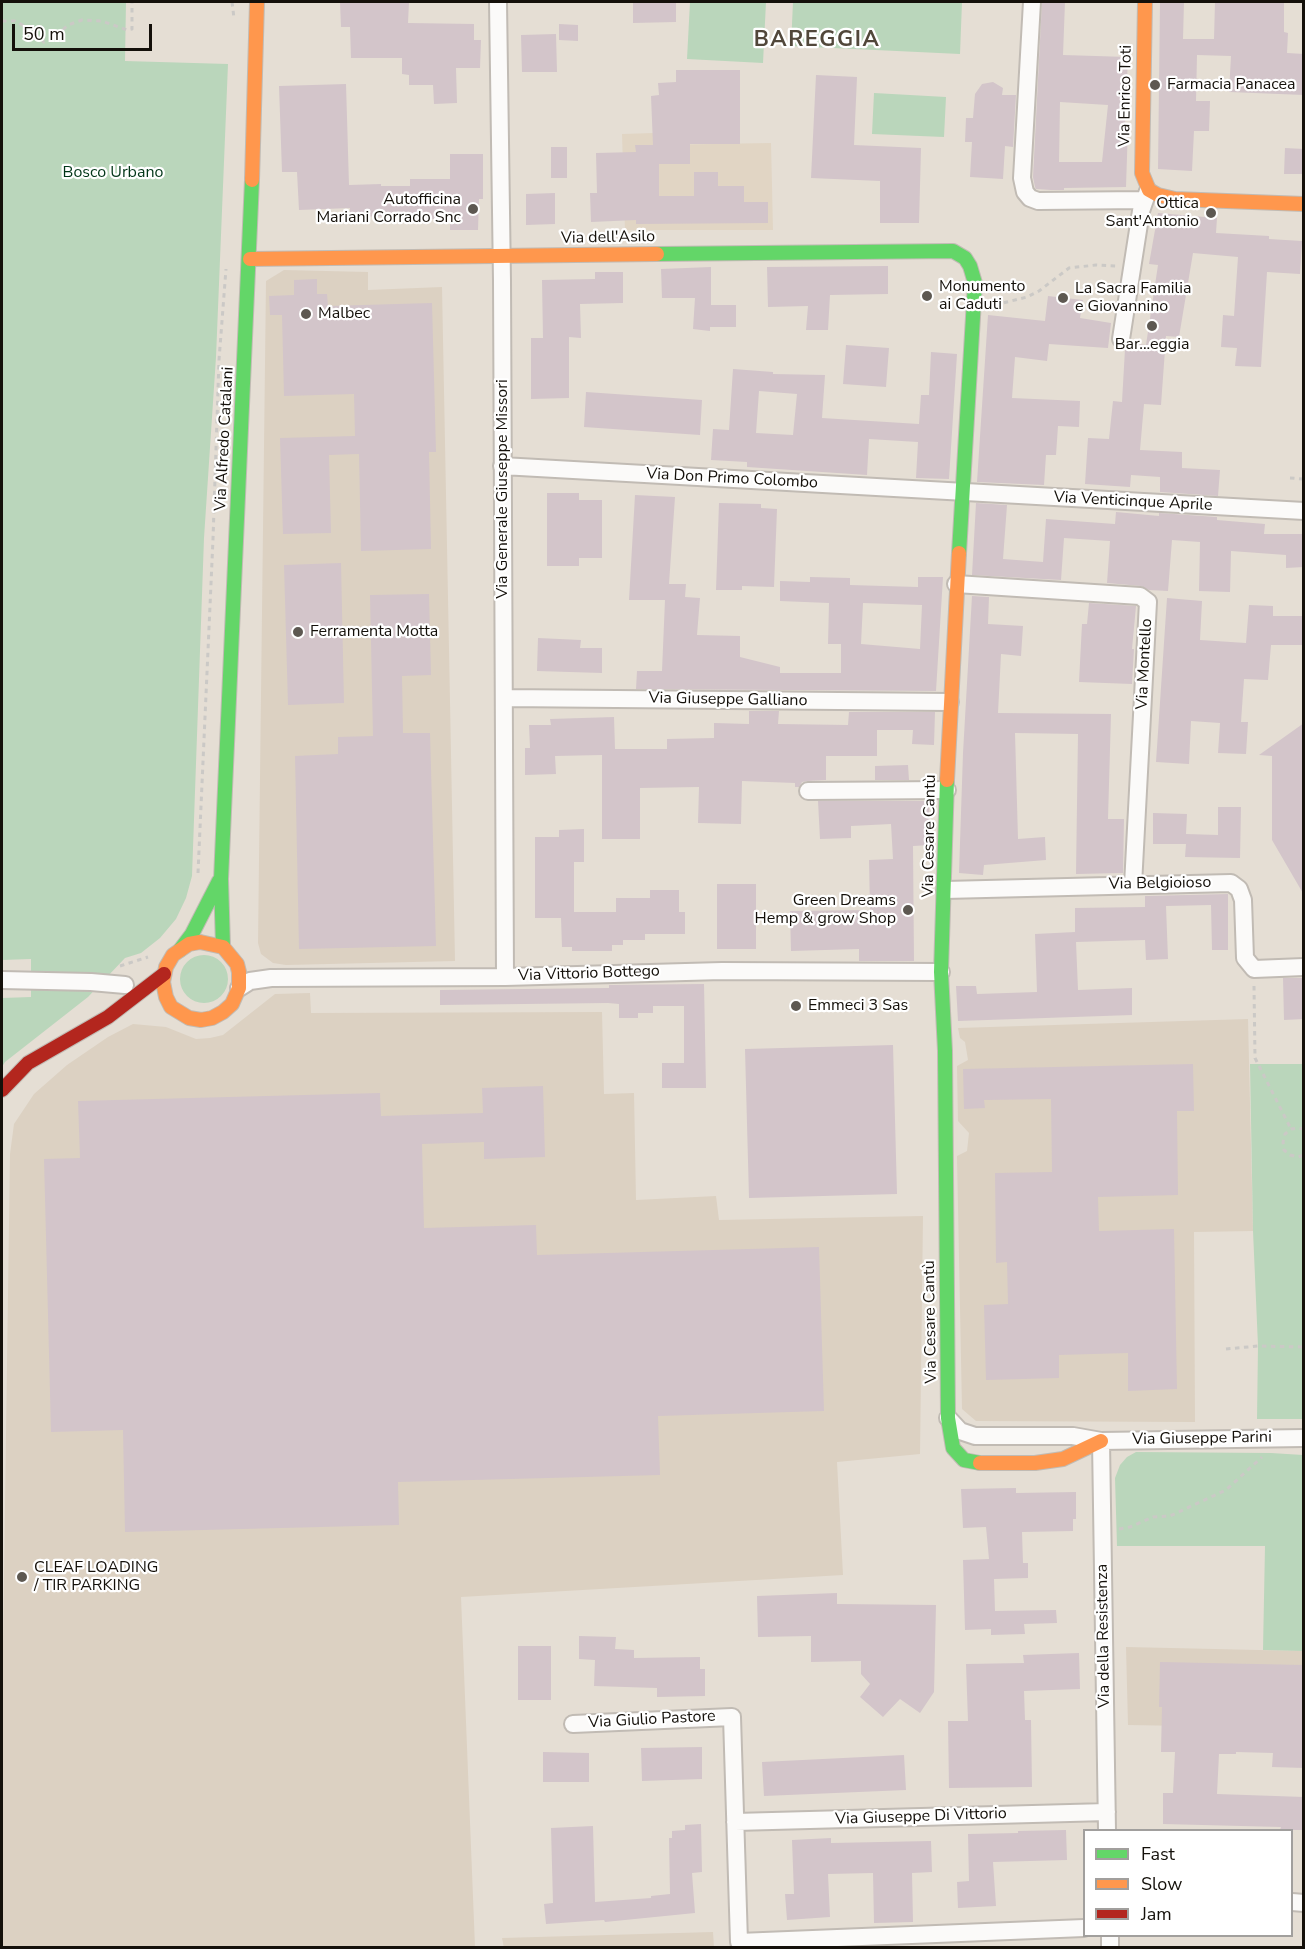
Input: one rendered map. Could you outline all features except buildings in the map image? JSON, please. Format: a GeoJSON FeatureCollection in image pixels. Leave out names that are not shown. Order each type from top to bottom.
{"type":"FeatureCollection","features":[{"type":"Feature","properties":{"kind":"street","name":"Via Alfredo Catalani"},"geometry":{"type":"LineString","coordinates":[[224,947],[220,879],[250,259],[257,2]]}},
{"type":"Feature","properties":{"kind":"street","name":"Via Generale Giuseppe Missori"},"geometry":{"type":"LineString","coordinates":[[498,2],[505,698],[505,977]]}},
{"type":"Feature","properties":{"kind":"street"},"geometry":{"type":"LineString","coordinates":[[1032,2],[1023,186],[1030,198],[1038,201],[1158,195],[1175,199],[1304,204]]}},
{"type":"Feature","properties":{"kind":"street","name":"Via Enrico Toti"},"geometry":{"type":"LineString","coordinates":[[1145,2],[1142,173],[1146,195]]}},
{"type":"Feature","properties":{"kind":"street"},"geometry":{"type":"LineString","coordinates":[[1121,339],[1146,195]]}},
{"type":"Feature","properties":{"kind":"street","name":"Via dell'Asilo"},"geometry":{"type":"LineString","coordinates":[[250,259],[952,252],[965,258]]}},
{"type":"Feature","properties":{"kind":"street","name":"Via Cesare Cantù"},"geometry":{"type":"LineString","coordinates":[[948,1418],[945,1052],[941,972],[950,702],[975,284],[965,258]]}},
{"type":"Feature","properties":{"kind":"street","name":"Via Don Primo Colombo"},"geometry":{"type":"LineString","coordinates":[[502,466],[962,493]]}},
{"type":"Feature","properties":{"kind":"street","name":"Via Venticinque Aprile"},"geometry":{"type":"LineString","coordinates":[[962,493],[1304,511]]}},
{"type":"Feature","properties":{"kind":"street","name":"Via Montello"},"geometry":{"type":"LineString","coordinates":[[956,584],[1140,596],[1148,602],[1133,885]]}},
{"type":"Feature","properties":{"kind":"street","name":"Via Giuseppe Galliano"},"geometry":{"type":"LineString","coordinates":[[505,698],[950,702]]}},
{"type":"Feature","properties":{"kind":"street"},"geometry":{"type":"LineString","coordinates":[[808,791],[947,790]]}},
{"type":"Feature","properties":{"kind":"street","name":"Via Alfredo Catalani"},"geometry":{"type":"LineString","coordinates":[[180,950],[192,934],[220,879]]}},
{"type":"Feature","properties":{"kind":"street","name":"Via Belgioioso"},"geometry":{"type":"LineString","coordinates":[[945,890],[1231,883],[1239,889],[1244,900],[1245,958],[1254,969]]}},
{"type":"Feature","properties":{"kind":"street"},"geometry":{"type":"LineString","coordinates":[[108,1017],[151,1005],[171,1006],[189,1018],[201,1020],[213,1018],[223,1012],[232,1004],[239,988],[237,964],[224,947],[200,942],[189,944],[173,955],[164,974],[164,989],[171,1006]]}},
{"type":"Feature","properties":{"kind":"street"},"geometry":{"type":"LineString","coordinates":[[1254,969],[1304,967]]}},
{"type":"Feature","properties":{"kind":"street","name":"Via Vittorio Bottego"},"geometry":{"type":"LineString","coordinates":[[239,988],[250,981],[271,978],[505,977],[722,971],[941,972]]}},
{"type":"Feature","properties":{"kind":"street"},"geometry":{"type":"LineString","coordinates":[[2,1090],[28,1063],[45,1051],[108,1017],[164,974]]}},
{"type":"Feature","properties":{"kind":"street"},"geometry":{"type":"LineString","coordinates":[[2,980],[125,985]]}},
{"type":"Feature","properties":{"kind":"street","name":"Via Giuseppe Parini"},"geometry":{"type":"LineString","coordinates":[[948,1418],[954,1448],[964,1460],[977,1463],[1035,1463],[1063,1459],[1101,1441]]}},
{"type":"Feature","properties":{"kind":"street","name":"Via Giuseppe Parini"},"geometry":{"type":"LineString","coordinates":[[948,1418],[960,1431],[975,1436],[1073,1436],[1101,1441],[1304,1438]]}},
{"type":"Feature","properties":{"kind":"street","name":"Via della Resistenza"},"geometry":{"type":"LineString","coordinates":[[1101,1441],[1107,1829]]}},
{"type":"Feature","properties":{"kind":"street","name":"Via Giulio Pastore"},"geometry":{"type":"LineString","coordinates":[[573,1724],[732,1716],[735,1822]]}},
{"type":"Feature","properties":{"kind":"street","name":"Via Giuseppe Di Vittorio"},"geometry":{"type":"LineString","coordinates":[[735,1822],[1107,1812]]}},
{"type":"Feature","properties":{"kind":"street"},"geometry":{"type":"LineString","coordinates":[[735,1822],[739,1942],[1083,1928]]}},
{"type":"Feature","properties":{"kind":"path"},"geometry":{"type":"LineString","coordinates":[[2,21],[15,21],[44,42],[53,39],[68,25],[82,20],[102,21],[127,30],[132,29],[132,2]]}},
{"type":"Feature","properties":{"kind":"path"},"geometry":{"type":"LineString","coordinates":[[197,881],[219,350],[226,264]]}},
{"type":"Feature","properties":{"kind":"path"},"geometry":{"type":"LineString","coordinates":[[988,306],[1033,294],[1047,287],[1070,268],[1096,265],[1132,268]]}},
{"type":"Feature","properties":{"kind":"path"},"geometry":{"type":"LineString","coordinates":[[1290,478],[1304,479]]}},
{"type":"Feature","properties":{"kind":"path"},"geometry":{"type":"LineString","coordinates":[[112,968],[140,961],[155,953]]}},
{"type":"Feature","properties":{"kind":"path"},"geometry":{"type":"LineString","coordinates":[[1254,969],[1255,1058],[1291,1129]]}},
{"type":"Feature","properties":{"kind":"path"},"geometry":{"type":"LineString","coordinates":[[1304,1129],[1291,1129],[1285,1134],[1283,1142],[1284,1150],[1290,1155],[1298,1157],[1304,1155]]}},
{"type":"Feature","properties":{"kind":"path"},"geometry":{"type":"LineString","coordinates":[[1226,1349],[1258,1346],[1304,1347]]}},
{"type":"Feature","properties":{"kind":"path"},"geometry":{"type":"LineString","coordinates":[[1103,1534],[1130,1527],[1153,1517],[1170,1516],[1226,1490],[1262,1457],[1265,1437]]}},
{"type":"Feature","properties":{"kind":"shaded area"},"geometry":{"type":"Polygon","coordinates":[[[653,133],[653,145],[771,143],[773,230],[625,230],[622,134],[653,133]]]}},
{"type":"Feature","properties":{"kind":"shaded area"},"geometry":{"type":"Polygon","coordinates":[[[284,270],[368,272],[368,290],[442,287],[455,961],[286,965],[273,963],[261,954],[258,943],[266,281],[284,270]]]}},
{"type":"Feature","properties":{"kind":"shaded area"},"geometry":{"type":"Polygon","coordinates":[[[310,993],[311,1013],[602,1012],[604,1094],[634,1093],[636,1200],[716,1196],[719,1220],[923,1216],[920,1454],[837,1462],[843,1575],[461,1597],[475,1947],[2,1947],[2,1717],[10,1154],[14,1124],[34,1094],[67,1065],[108,1037],[133,1024],[166,1027],[196,1039],[210,1038],[223,1035],[275,994],[310,993]]]}},
{"type":"Feature","properties":{"kind":"shaded area"},"geometry":{"type":"Polygon","coordinates":[[[1248,1019],[1253,1231],[1194,1232],[1195,1422],[976,1421],[962,1409],[957,1156],[967,1151],[969,1133],[958,1121],[957,1066],[968,1060],[965,1042],[960,1038],[958,1028],[1248,1019]]]}},
{"type":"Feature","properties":{"kind":"shaded area"},"geometry":{"type":"Polygon","coordinates":[[[1126,1647],[1303,1651],[1303,1728],[1128,1725],[1126,1647]]]}},
{"type":"Feature","properties":{"kind":"shaded area"},"geometry":{"type":"Polygon","coordinates":[[[713,1932],[714,1948],[504,1948],[502,1938],[713,1932]]]}},
{"type":"Feature","properties":{"kind":"green space","name":"Bosco Urbano"},"geometry":{"type":"Polygon","coordinates":[[[2,2],[126,2],[125,61],[228,64],[216,357],[204,538],[192,876],[186,898],[176,919],[160,938],[141,953],[125,958],[88,997],[5,1062],[2,1067],[2,998],[31,997],[31,959],[2,960],[2,2]]]}},
{"type":"Feature","properties":{"kind":"green space"},"geometry":{"type":"Polygon","coordinates":[[[690,2],[766,2],[763,63],[687,59],[690,2]]]}},
{"type":"Feature","properties":{"kind":"green space"},"geometry":{"type":"Polygon","coordinates":[[[793,2],[962,2],[960,54],[791,46],[793,2]]]}},
{"type":"Feature","properties":{"kind":"green space"},"geometry":{"type":"Polygon","coordinates":[[[874,93],[946,97],[944,137],[872,134],[874,93]]]}},
{"type":"Feature","properties":{"kind":"green space"},"geometry":{"type":"Polygon","coordinates":[[[199,955],[209,955],[224,965],[228,979],[227,988],[218,999],[209,1003],[199,1003],[184,993],[180,984],[180,974],[190,959],[199,955]]]}},
{"type":"Feature","properties":{"kind":"green space"},"geometry":{"type":"Polygon","coordinates":[[[1250,1064],[1303,1064],[1303,1419],[1257,1419],[1258,1346],[1250,1064]]]}},
{"type":"Feature","properties":{"kind":"green space"},"geometry":{"type":"Polygon","coordinates":[[[1136,1452],[1303,1455],[1303,1651],[1263,1650],[1265,1546],[1117,1546],[1115,1478],[1120,1465],[1136,1452]]]}},
{"type":"Feature","properties":{"kind":"traffic: fast"},"geometry":{"type":"LineString","coordinates":[[223,947],[221,879],[252,180]]}},
{"type":"Feature","properties":{"kind":"traffic: fast"},"geometry":{"type":"LineString","coordinates":[[657,254],[953,251],[965,258],[975,283],[959,553]]}},
{"type":"Feature","properties":{"kind":"traffic: fast"},"geometry":{"type":"LineString","coordinates":[[947,780],[941,972],[945,1051],[948,1418],[953,1448],[964,1460],[980,1463]]}},
{"type":"Feature","properties":{"kind":"traffic: fast"},"geometry":{"type":"LineString","coordinates":[[180,950],[192,934],[219,881]]}},
{"type":"Feature","properties":{"kind":"traffic: slow"},"geometry":{"type":"LineString","coordinates":[[252,180],[257,2]]}},
{"type":"Feature","properties":{"kind":"traffic: slow"},"geometry":{"type":"LineString","coordinates":[[1145,2],[1142,173],[1149,190],[1175,199],[1304,204]]}},
{"type":"Feature","properties":{"kind":"traffic: slow"},"geometry":{"type":"LineString","coordinates":[[250,259],[657,254]]}},
{"type":"Feature","properties":{"kind":"traffic: slow"},"geometry":{"type":"LineString","coordinates":[[947,780],[959,553]]}},
{"type":"Feature","properties":{"kind":"traffic: slow"},"geometry":{"type":"LineString","coordinates":[[200,942],[223,947],[237,964],[239,972],[239,988],[232,1004],[212,1018],[201,1020],[189,1018],[171,1007],[163,982],[166,967],[173,955],[189,944],[200,942]]}},
{"type":"Feature","properties":{"kind":"traffic: slow"},"geometry":{"type":"LineString","coordinates":[[980,1463],[1035,1463],[1063,1459],[1101,1441]]}},
{"type":"Feature","properties":{"kind":"traffic: jam"},"geometry":{"type":"LineString","coordinates":[[2,1090],[28,1063],[108,1017],[164,974]]}},
{"type":"Feature","properties":{"kind":"place","name":"Farmacia Panacea"},"geometry":{"type":"Point","coordinates":[1155,85]}},
{"type":"Feature","properties":{"kind":"place","name":"Autofficina Mariani Corrado Snc"},"geometry":{"type":"Point","coordinates":[473,209]}},
{"type":"Feature","properties":{"kind":"place","name":"Ottica Sant'Antonio"},"geometry":{"type":"Point","coordinates":[1211,213]}},
{"type":"Feature","properties":{"kind":"place","name":"Monumento ai Caduti"},"geometry":{"type":"Point","coordinates":[927,296]}},
{"type":"Feature","properties":{"kind":"place","name":"La Sacra Familia e Giovannino"},"geometry":{"type":"Point","coordinates":[1063,298]}},
{"type":"Feature","properties":{"kind":"place","name":"Malbec"},"geometry":{"type":"Point","coordinates":[306,314]}},
{"type":"Feature","properties":{"kind":"place","name":"Bar...eggia"},"geometry":{"type":"Point","coordinates":[1152,326]}},
{"type":"Feature","properties":{"kind":"place","name":"Ferramenta Motta"},"geometry":{"type":"Point","coordinates":[298,632]}},
{"type":"Feature","properties":{"kind":"place","name":"Green Dreams Hemp & grow Shop"},"geometry":{"type":"Point","coordinates":[908,910]}},
{"type":"Feature","properties":{"kind":"place","name":"Emmeci 3 Sas"},"geometry":{"type":"Point","coordinates":[796,1006]}},
{"type":"Feature","properties":{"kind":"place","name":"CLEAF LOADING / TIR PARKING"},"geometry":{"type":"Point","coordinates":[22,1577]}},
{"type":"Feature","properties":{"kind":"district","name":"BAREGGIA"},"geometry":{"type":"Point","coordinates":[817,41]}}]}
